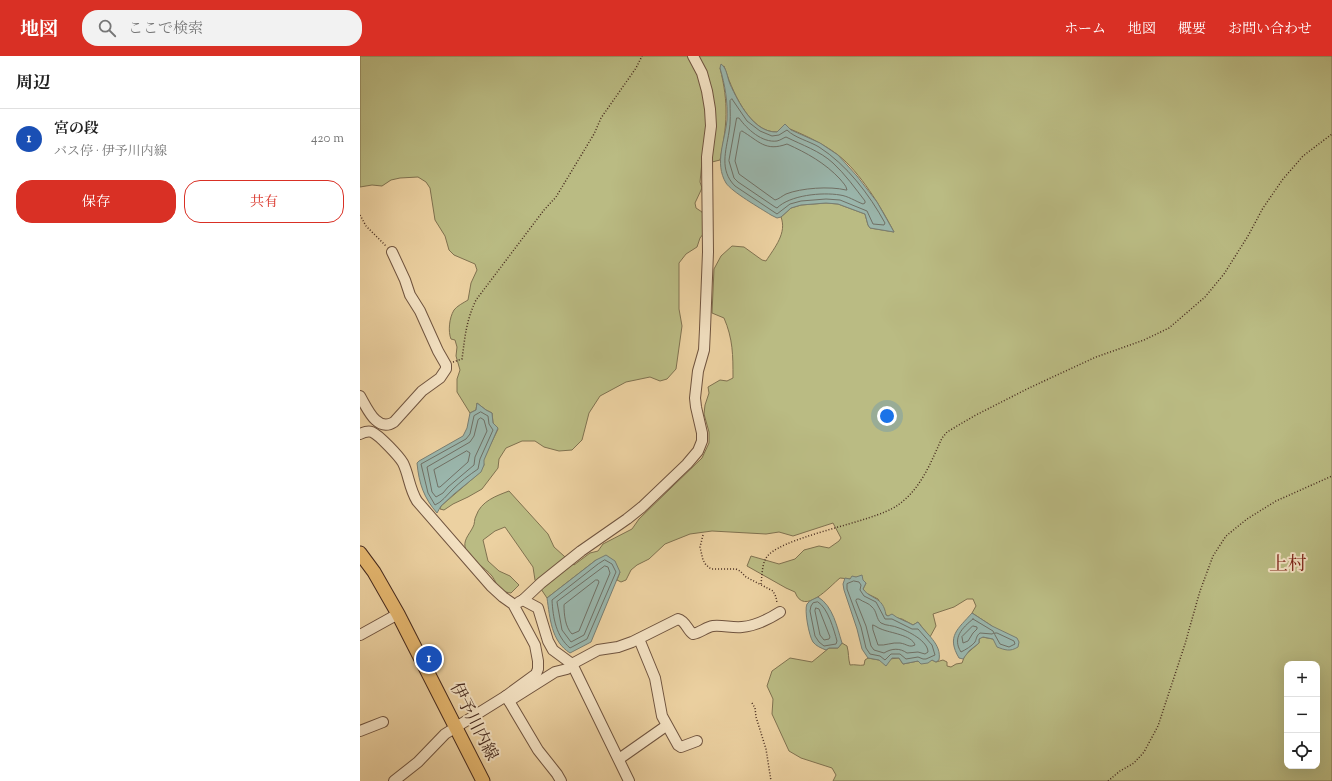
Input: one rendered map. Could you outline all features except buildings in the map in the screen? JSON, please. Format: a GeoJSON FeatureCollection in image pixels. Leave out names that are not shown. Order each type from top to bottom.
{"type":"FeatureCollection","features":[{"type":"Feature","properties":{"kind":"main road","name":"伊予川内線"},"geometry":{"type":"LineString","coordinates":[[360,553],[378,577],[398,614],[483,781]]}},
{"type":"Feature","properties":{"kind":"street"},"geometry":{"type":"LineString","coordinates":[[513,604],[523,600],[581,551],[642,507],[687,464],[698,451],[702,441],[702,433],[695,398],[698,371],[704,350],[708,252],[706,157],[710,126],[710,108],[702,73],[693,56]]}},
{"type":"Feature","properties":{"kind":"street"},"geometry":{"type":"LineString","coordinates":[[360,396],[379,423],[390,425],[422,391],[440,378],[446,369],[446,364],[438,351],[420,311],[410,295],[392,252]]}},
{"type":"Feature","properties":{"kind":"street"},"geometry":{"type":"LineString","coordinates":[[360,434],[366,432],[374,433],[399,458],[405,469],[410,489],[417,501],[491,586],[513,604],[535,645],[538,669],[536,674],[508,699]]}},
{"type":"Feature","properties":{"kind":"street"},"geometry":{"type":"LineString","coordinates":[[535,589],[538,608],[548,641],[553,650],[572,664],[629,781]]}},
{"type":"Feature","properties":{"kind":"street"},"geometry":{"type":"LineString","coordinates":[[523,600],[538,608]]}},
{"type":"Feature","properties":{"kind":"street"},"geometry":{"type":"LineString","coordinates":[[394,781],[418,762],[445,734],[555,672],[567,669],[572,664],[598,650],[618,647],[639,639],[678,619],[683,621],[689,632],[693,634],[715,626],[746,626],[767,619],[780,612]]}},
{"type":"Feature","properties":{"kind":"street"},"geometry":{"type":"LineString","coordinates":[[360,635],[398,614]]}},
{"type":"Feature","properties":{"kind":"street"},"geometry":{"type":"LineString","coordinates":[[639,639],[655,678],[662,716],[666,726],[678,745],[681,747],[697,741]]}},
{"type":"Feature","properties":{"kind":"street"},"geometry":{"type":"LineString","coordinates":[[508,699],[538,750],[561,781]]}},
{"type":"Feature","properties":{"kind":"street"},"geometry":{"type":"LineString","coordinates":[[360,730],[383,722]]}},
{"type":"Feature","properties":{"kind":"street"},"geometry":{"type":"LineString","coordinates":[[619,760],[666,726]]}},
{"type":"Feature","properties":{"kind":"path"},"geometry":{"type":"LineString","coordinates":[[446,364],[462,359],[465,330],[469,314],[476,300],[493,275],[556,197],[602,118],[636,68],[642,56]]}},
{"type":"Feature","properties":{"kind":"path"},"geometry":{"type":"LineString","coordinates":[[761,584],[765,560],[770,553],[787,544],[879,515],[898,506],[920,483],[942,438],[947,432],[974,416],[1029,388],[1096,357],[1144,340],[1168,328],[1205,297],[1224,274],[1248,236],[1263,208],[1283,178],[1303,156],[1332,134]]}},
{"type":"Feature","properties":{"kind":"path"},"geometry":{"type":"LineString","coordinates":[[360,215],[366,226],[392,252]]}},
{"type":"Feature","properties":{"kind":"path"},"geometry":{"type":"LineString","coordinates":[[1108,781],[1120,771],[1134,763],[1144,752],[1158,726],[1185,644],[1202,584],[1213,556],[1226,536],[1247,519],[1276,501],[1332,476]]}},
{"type":"Feature","properties":{"kind":"path"},"geometry":{"type":"LineString","coordinates":[[703,535],[700,547],[706,566],[711,569],[736,569],[746,577],[773,590],[780,612]]}},
{"type":"Feature","properties":{"kind":"path"},"geometry":{"type":"LineString","coordinates":[[752,703],[755,708],[766,749],[771,781]]}},
{"type":"Feature","properties":{"kind":"green space"},"geometry":{"type":"Polygon","coordinates":[[[360,56],[1332,56],[1332,781],[833,781],[836,775],[832,768],[801,758],[789,751],[772,714],[773,699],[767,686],[772,671],[790,658],[812,662],[829,648],[838,648],[842,643],[847,646],[850,665],[864,665],[865,660],[868,658],[879,660],[899,658],[903,664],[918,661],[921,663],[932,660],[936,662],[943,660],[947,662],[947,666],[951,667],[962,663],[965,655],[979,643],[979,639],[982,637],[993,639],[992,626],[972,613],[976,606],[973,599],[967,599],[954,607],[933,614],[936,626],[930,637],[918,622],[913,625],[902,619],[886,615],[878,599],[866,593],[863,589],[866,583],[856,577],[850,579],[840,578],[824,593],[811,601],[804,601],[799,599],[795,592],[747,566],[751,556],[779,564],[795,559],[804,550],[819,546],[829,548],[841,538],[833,523],[793,536],[779,532],[766,534],[712,531],[690,534],[665,544],[649,559],[631,570],[626,580],[621,582],[617,580],[620,572],[596,560],[547,598],[535,580],[533,567],[505,527],[495,531],[483,540],[488,561],[499,571],[510,576],[519,585],[511,593],[498,588],[492,576],[468,554],[465,547],[466,538],[474,526],[475,517],[481,506],[509,491],[548,534],[554,547],[574,565],[590,553],[598,551],[603,544],[632,529],[639,519],[702,458],[709,443],[709,432],[704,414],[709,393],[708,387],[720,380],[727,381],[733,378],[732,347],[727,326],[724,318],[712,313],[714,269],[721,256],[732,246],[744,247],[762,260],[766,261],[779,240],[782,229],[781,217],[791,208],[801,205],[826,203],[838,204],[865,214],[870,228],[894,232],[862,180],[846,162],[832,150],[783,126],[777,132],[767,130],[758,125],[750,117],[736,97],[724,66],[720,68],[725,93],[726,114],[720,160],[702,162],[700,182],[702,188],[695,203],[696,208],[702,212],[704,218],[704,233],[700,238],[697,247],[686,254],[679,263],[679,309],[682,326],[676,369],[667,379],[660,381],[650,377],[626,382],[600,396],[589,413],[582,440],[572,450],[559,451],[544,447],[535,441],[522,441],[506,448],[499,459],[498,468],[482,489],[444,510],[440,509],[441,506],[478,474],[484,465],[483,460],[498,429],[493,423],[492,413],[477,403],[476,410],[470,413],[457,392],[457,379],[460,370],[456,356],[457,347],[455,340],[451,339],[450,336],[450,321],[454,310],[468,300],[471,283],[477,270],[475,264],[454,255],[449,250],[445,236],[435,220],[430,188],[426,182],[418,177],[400,178],[391,180],[382,186],[372,185],[360,187],[360,56]]]}},
{"type":"Feature","properties":{"kind":"water"},"geometry":{"type":"Polygon","coordinates":[[[721,64],[726,70],[730,84],[737,99],[754,122],[769,131],[777,132],[785,124],[791,130],[820,143],[838,155],[857,176],[877,202],[894,232],[870,228],[865,214],[838,204],[826,203],[801,205],[791,208],[781,217],[777,218],[729,187],[726,183],[721,168],[721,152],[726,128],[727,107],[726,94],[720,68],[721,64]]]}},
{"type":"Feature","properties":{"kind":"water"},"geometry":{"type":"Polygon","coordinates":[[[477,403],[492,413],[493,423],[498,428],[484,460],[484,465],[481,472],[441,506],[437,513],[423,490],[419,478],[417,463],[463,436],[467,428],[470,413],[476,410],[477,403]]]}},
{"type":"Feature","properties":{"kind":"water"},"geometry":{"type":"Polygon","coordinates":[[[606,555],[615,561],[620,572],[591,642],[570,653],[555,636],[552,628],[547,598],[596,560],[606,555]]]}},
{"type":"Feature","properties":{"kind":"water"},"geometry":{"type":"Polygon","coordinates":[[[862,575],[863,580],[866,583],[863,589],[880,601],[886,615],[888,616],[892,614],[913,625],[918,622],[936,644],[939,660],[936,662],[932,660],[928,663],[921,664],[918,661],[903,664],[899,658],[892,658],[886,666],[879,660],[868,658],[862,649],[843,584],[845,578],[850,579],[852,576],[856,577],[862,575]]]}},
{"type":"Feature","properties":{"kind":"water"},"geometry":{"type":"Polygon","coordinates":[[[818,597],[831,611],[834,617],[842,643],[838,648],[829,648],[826,650],[820,648],[811,639],[807,623],[806,607],[809,602],[818,597]]]}},
{"type":"Feature","properties":{"kind":"water"},"geometry":{"type":"Polygon","coordinates":[[[972,613],[992,626],[1017,638],[1019,642],[1018,647],[1010,650],[1003,649],[997,647],[993,639],[983,637],[979,639],[979,643],[969,651],[963,659],[959,658],[954,644],[955,633],[972,613]]]}},
{"type":"Feature","properties":{"kind":"place","name":"宮の段"},"geometry":{"type":"Point","coordinates":[429,659]}},
{"type":"Feature","properties":{"kind":"district","name":"上村"},"geometry":{"type":"Point","coordinates":[1288,565]}}]}
